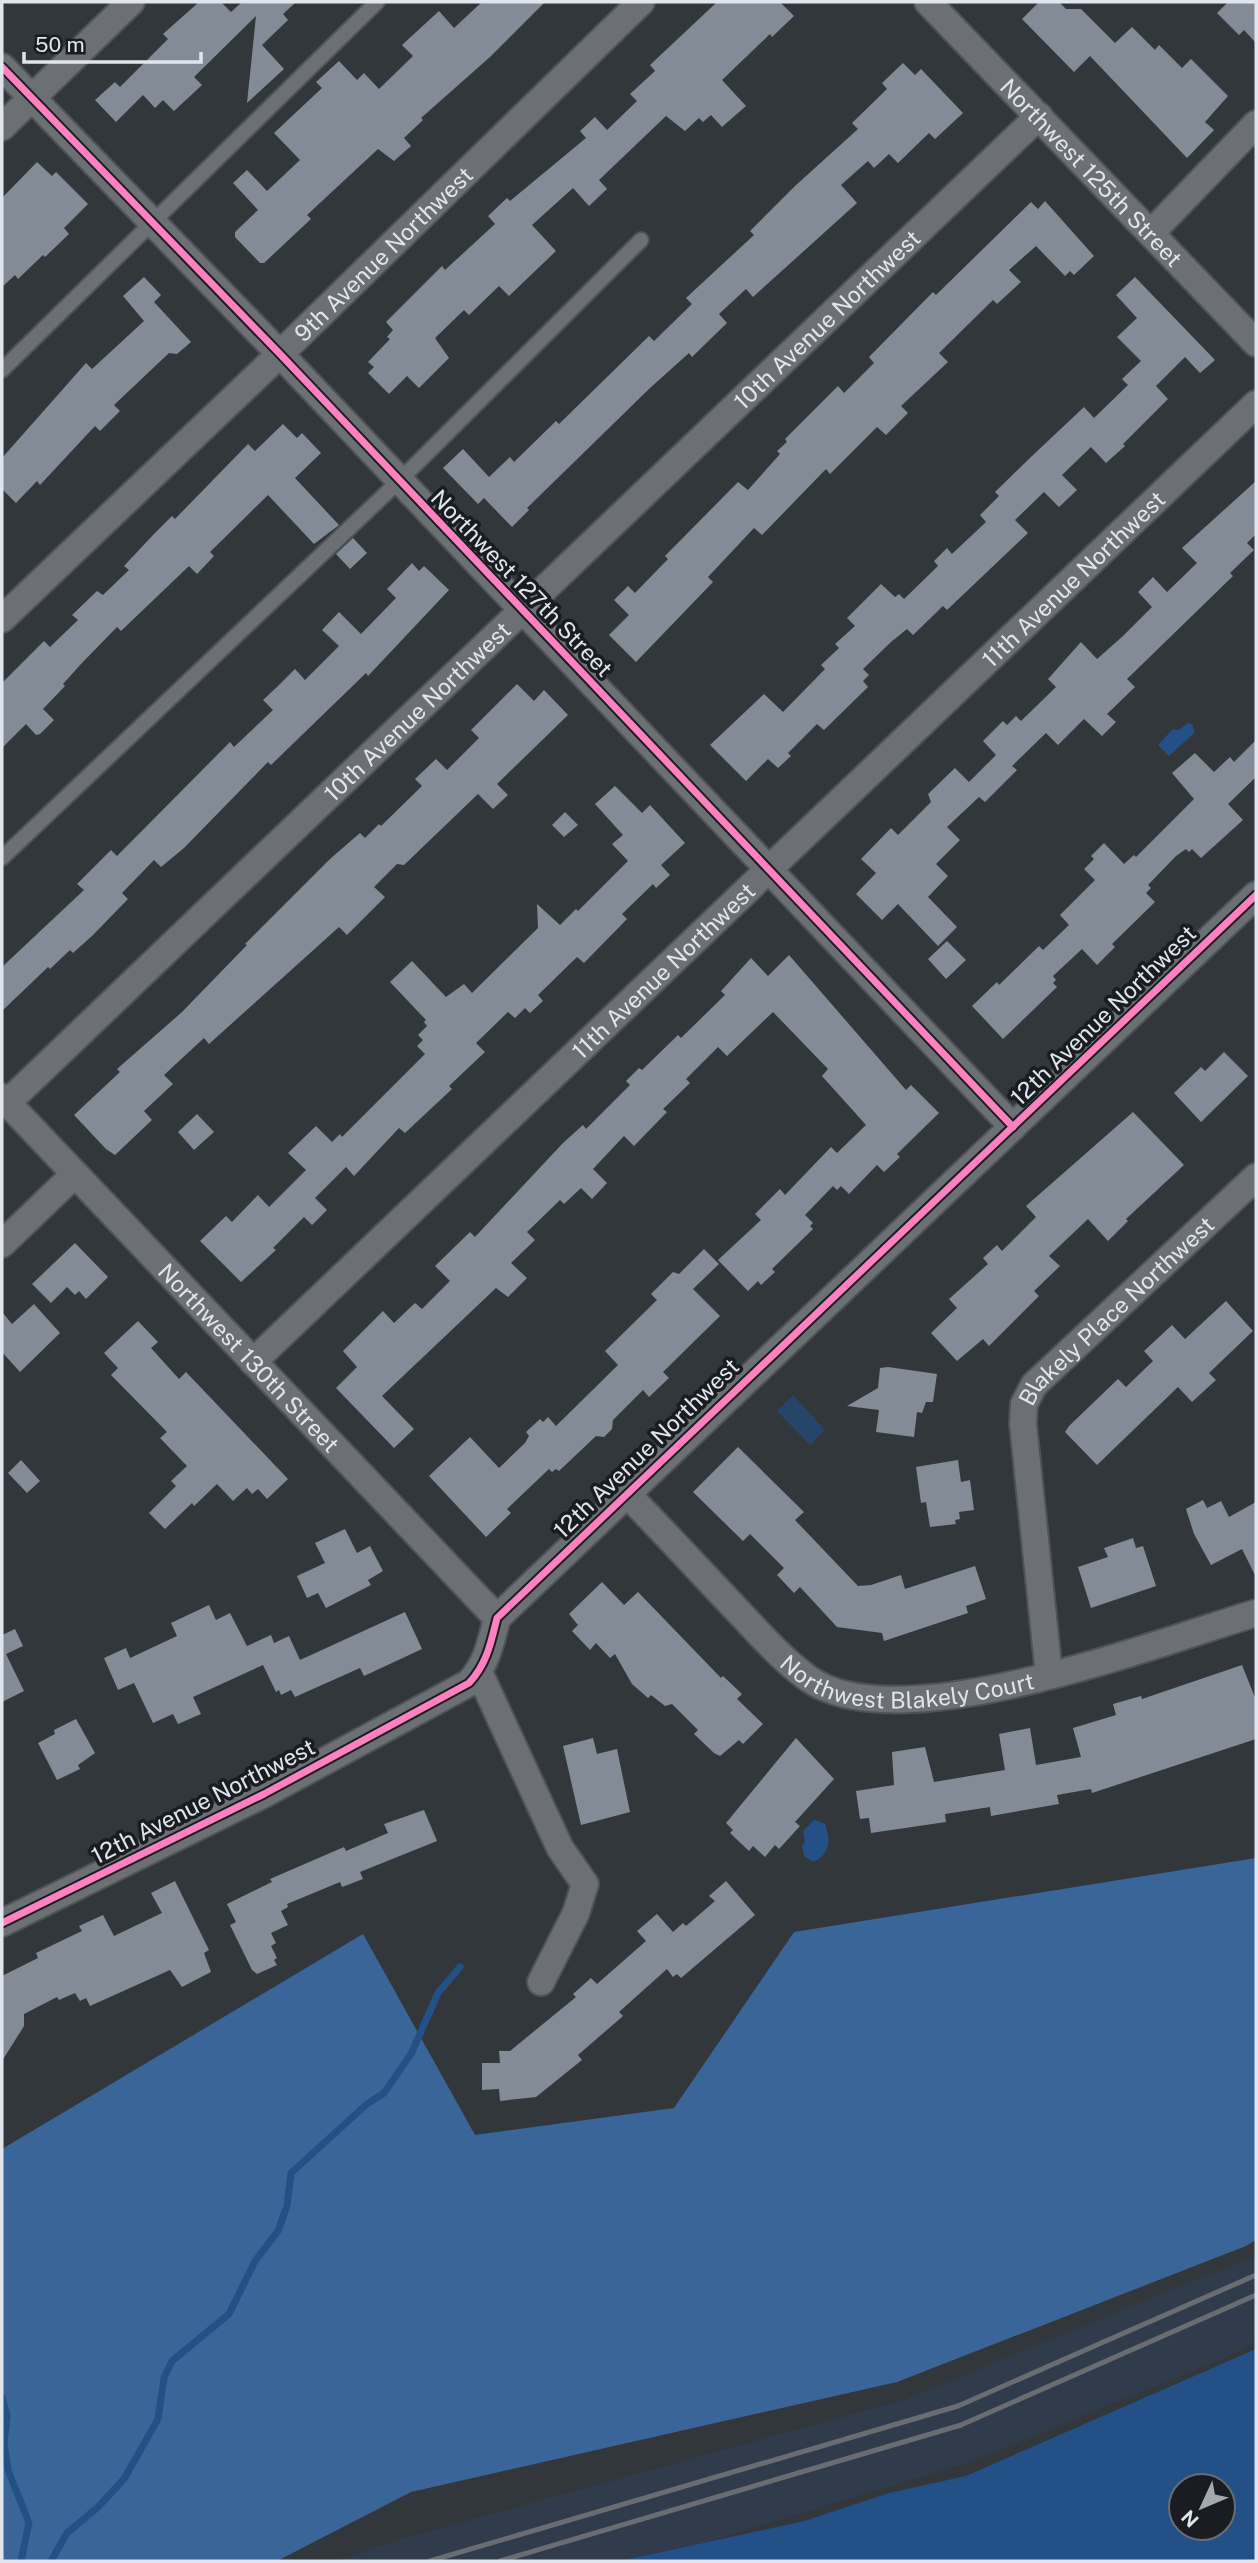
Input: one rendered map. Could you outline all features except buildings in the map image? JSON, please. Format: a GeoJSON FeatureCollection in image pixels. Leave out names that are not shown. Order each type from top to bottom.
{"type":"FeatureCollection","features":[{"type":"Feature","properties":{"kind":"street"},"geometry":{"type":"LineString","coordinates":[[2,127],[131,2]]}},
{"type":"Feature","properties":{"kind":"street","name":"9th Avenue Northwest"},"geometry":{"type":"LineString","coordinates":[[2,619],[280,355],[641,2]]}},
{"type":"Feature","properties":{"kind":"street","name":"Northwest 125th Street"},"geometry":{"type":"LineString","coordinates":[[928,2],[1256,344]]}},
{"type":"Feature","properties":{"kind":"street","name":"Northwest 127th Street"},"geometry":{"type":"LineString","coordinates":[[2,67],[280,355],[1013,1127]]}},
{"type":"Feature","properties":{"kind":"street","name":"10th Avenue Northwest"},"geometry":{"type":"LineString","coordinates":[[4,1100],[523,610],[1039,116]]}},
{"type":"Feature","properties":{"kind":"street"},"geometry":{"type":"LineString","coordinates":[[1151,233],[1256,124]]}},
{"type":"Feature","properties":{"kind":"street","name":"11th Avenue Northwest"},"geometry":{"type":"LineString","coordinates":[[253,1362],[1256,404]]}},
{"type":"Feature","properties":{"kind":"street","name":"12th Avenue Northwest"},"geometry":{"type":"LineString","coordinates":[[497,1618],[1256,895]]}},
{"type":"Feature","properties":{"kind":"street","name":"Northwest 130th Street"},"geometry":{"type":"LineString","coordinates":[[4,1100],[497,1618]]}},
{"type":"Feature","properties":{"kind":"street"},"geometry":{"type":"LineString","coordinates":[[2,1244],[75,1174]]}},
{"type":"Feature","properties":{"kind":"street","name":"Blakely Place Northwest"},"geometry":{"type":"LineString","coordinates":[[1049,1675],[1023,1424],[1024,1404],[1034,1385],[1256,1177]]}},
{"type":"Feature","properties":{"kind":"street","name":"Northwest Blakely Court"},"geometry":{"type":"LineString","coordinates":[[626,1493],[781,1656],[811,1680],[843,1694],[901,1701],[971,1695],[1049,1675],[1256,1613]]}},
{"type":"Feature","properties":{"kind":"street"},"geometry":{"type":"LineString","coordinates":[[497,1618],[490,1647],[479,1672],[560,1848],[585,1884],[576,1913],[541,1982]]}},
{"type":"Feature","properties":{"kind":"street","name":"12th Avenue Northwest"},"geometry":{"type":"LineString","coordinates":[[2,1923],[264,1794],[462,1687],[479,1672]]}},
{"type":"Feature","properties":{"kind":"lane"},"geometry":{"type":"LineString","coordinates":[[2,370],[377,2]]}},
{"type":"Feature","properties":{"kind":"lane"},"geometry":{"type":"LineString","coordinates":[[2,858],[398,482],[641,240]]}},
{"type":"Feature","properties":{"kind":"shaded area"},"geometry":{"type":"Polygon","coordinates":[[[1188,723],[1193,725],[1194,733],[1169,756],[1158,745],[1173,729],[1179,730],[1188,723]]]}},
{"type":"Feature","properties":{"kind":"shaded area"},"geometry":{"type":"Polygon","coordinates":[[[793,1395],[825,1430],[810,1445],[777,1411],[793,1395]]]}},
{"type":"Feature","properties":{"kind":"shaded area"},"geometry":{"type":"Polygon","coordinates":[[[814,1820],[825,1824],[828,1846],[823,1855],[813,1862],[804,1856],[802,1846],[805,1841],[803,1831],[814,1820]]]}},
{"type":"Feature","properties":{"kind":"shaded area"},"geometry":{"type":"Polygon","coordinates":[[[1256,1858],[1256,2240],[1246,2246],[897,2382],[411,2492],[277,2561],[2,2561],[2,2149],[363,1934],[475,2135],[674,2108],[794,1932],[1256,1858]]]}},
{"type":"Feature","properties":{"kind":"shaded area"},"geometry":{"type":"Polygon","coordinates":[[[1256,2255],[1256,2342],[1220,2360],[967,2463],[643,2561],[337,2561],[398,2540],[904,2400],[1256,2255]]]}},
{"type":"Feature","properties":{"kind":"shaded area"},"geometry":{"type":"Polygon","coordinates":[[[1256,2349],[1256,2561],[621,2561],[804,2521],[889,2493],[966,2476],[1256,2349]]]}},
{"type":"Feature","properties":{"kind":"waterway"},"geometry":{"type":"LineString","coordinates":[[51,2561],[67,2533],[98,2507],[124,2479],[158,2419],[164,2378],[172,2361],[229,2314],[255,2261],[278,2231],[287,2206],[291,2173],[367,2104],[384,2093],[411,2054],[438,1993],[460,1967]]}},
{"type":"Feature","properties":{"kind":"waterway"},"geometry":{"type":"LineString","coordinates":[[2,2397],[7,2416],[4,2442],[8,2470],[29,2523],[21,2561]]}},
{"type":"Feature","properties":{"kind":"railway"},"geometry":{"type":"LineString","coordinates":[[430,2561],[958,2406],[1256,2275]]}},
{"type":"Feature","properties":{"kind":"railway"},"geometry":{"type":"LineString","coordinates":[[500,2561],[961,2425],[1256,2295]]}},
{"type":"Feature","properties":{"kind":"cycle path"},"geometry":{"type":"LineString","coordinates":[[2,67],[280,354],[1013,1127]]}},
{"type":"Feature","properties":{"kind":"cycle path"},"geometry":{"type":"LineString","coordinates":[[2,1923],[264,1794],[469,1683],[484,1660],[497,1618],[1256,895]]}}]}
